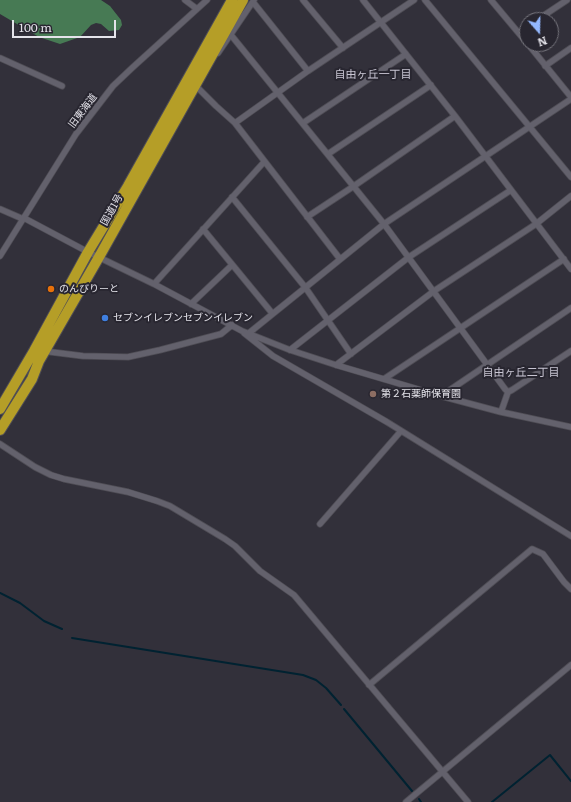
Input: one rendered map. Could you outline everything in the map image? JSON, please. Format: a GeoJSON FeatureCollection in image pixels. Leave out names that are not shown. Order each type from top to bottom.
{"type":"FeatureCollection","features":[{"type":"Feature","properties":{"kind":"highway","name":"国道1号"},"geometry":{"type":"LineString","coordinates":[[0,430],[32,379],[39,361],[40,351],[88,252],[128,186],[232,0]]}},
{"type":"Feature","properties":{"kind":"highway","name":"国道1号"},"geometry":{"type":"LineString","coordinates":[[0,409],[40,351],[99,257],[195,85],[250,1]]}},
{"type":"Feature","properties":{"kind":"street"},"geometry":{"type":"LineString","coordinates":[[185,0],[197,9]]}},
{"type":"Feature","properties":{"kind":"street","name":"旧東海道"},"geometry":{"type":"LineString","coordinates":[[0,256],[76,134],[113,86],[207,0]]}},
{"type":"Feature","properties":{"kind":"street"},"geometry":{"type":"LineString","coordinates":[[303,0],[343,48]]}},
{"type":"Feature","properties":{"kind":"street"},"geometry":{"type":"LineString","coordinates":[[363,0],[455,116],[571,269]]}},
{"type":"Feature","properties":{"kind":"street"},"geometry":{"type":"LineString","coordinates":[[235,122],[414,0]]}},
{"type":"Feature","properties":{"kind":"street"},"geometry":{"type":"LineString","coordinates":[[426,0],[571,177]]}},
{"type":"Feature","properties":{"kind":"street"},"geometry":{"type":"LineString","coordinates":[[491,0],[519,32]]}},
{"type":"Feature","properties":{"kind":"street"},"geometry":{"type":"LineString","coordinates":[[549,12],[567,0]]}},
{"type":"Feature","properties":{"kind":"street"},"geometry":{"type":"LineString","coordinates":[[204,70],[218,54],[250,1],[308,71]]}},
{"type":"Feature","properties":{"kind":"street"},"geometry":{"type":"LineString","coordinates":[[231,34],[384,224],[508,392]]}},
{"type":"Feature","properties":{"kind":"street"},"geometry":{"type":"LineString","coordinates":[[545,66],[571,48]]}},
{"type":"Feature","properties":{"kind":"street"},"geometry":{"type":"LineString","coordinates":[[249,333],[384,224],[571,98],[534,52]]}},
{"type":"Feature","properties":{"kind":"street"},"geometry":{"type":"LineString","coordinates":[[303,123],[406,54]]}},
{"type":"Feature","properties":{"kind":"street"},"geometry":{"type":"LineString","coordinates":[[0,58],[62,86]]}},
{"type":"Feature","properties":{"kind":"street"},"geometry":{"type":"LineString","coordinates":[[195,85],[235,122],[264,162],[340,259]]}},
{"type":"Feature","properties":{"kind":"street"},"geometry":{"type":"LineString","coordinates":[[328,154],[431,86]]}},
{"type":"Feature","properties":{"kind":"street"},"geometry":{"type":"LineString","coordinates":[[307,217],[455,116]]}},
{"type":"Feature","properties":{"kind":"street"},"geometry":{"type":"LineString","coordinates":[[154,284],[264,162]]}},
{"type":"Feature","properties":{"kind":"street"},"geometry":{"type":"LineString","coordinates":[[290,350],[409,257],[511,190]]}},
{"type":"Feature","properties":{"kind":"street"},"geometry":{"type":"LineString","coordinates":[[336,365],[434,291],[536,224],[571,196]]}},
{"type":"Feature","properties":{"kind":"street"},"geometry":{"type":"LineString","coordinates":[[232,197],[305,287],[351,354]]}},
{"type":"Feature","properties":{"kind":"street"},"geometry":{"type":"LineString","coordinates":[[0,209],[154,284],[232,325],[242,331],[273,356],[387,422],[571,536]]}},
{"type":"Feature","properties":{"kind":"street"},"geometry":{"type":"LineString","coordinates":[[203,230],[272,313]]}},
{"type":"Feature","properties":{"kind":"street"},"geometry":{"type":"LineString","coordinates":[[384,379],[564,259]]}},
{"type":"Feature","properties":{"kind":"street"},"geometry":{"type":"LineString","coordinates":[[191,304],[232,265]]}},
{"type":"Feature","properties":{"kind":"street"},"geometry":{"type":"LineString","coordinates":[[441,396],[571,308]]}},
{"type":"Feature","properties":{"kind":"street"},"geometry":{"type":"LineString","coordinates":[[40,351],[83,356],[128,357],[221,334],[232,325]]}},
{"type":"Feature","properties":{"kind":"street"},"geometry":{"type":"LineString","coordinates":[[242,331],[290,350],[441,396],[502,412],[571,427]]}},
{"type":"Feature","properties":{"kind":"street"},"geometry":{"type":"LineString","coordinates":[[502,412],[508,392],[571,351]]}},
{"type":"Feature","properties":{"kind":"street"},"geometry":{"type":"LineString","coordinates":[[320,524],[401,431]]}},
{"type":"Feature","properties":{"kind":"street"},"geometry":{"type":"LineString","coordinates":[[0,444],[35,467],[51,475],[128,492],[170,506],[235,546],[260,571],[294,595],[468,802]]}},
{"type":"Feature","properties":{"kind":"street"},"geometry":{"type":"LineString","coordinates":[[369,685],[532,549],[543,554],[571,589]]}},
{"type":"Feature","properties":{"kind":"street"},"geometry":{"type":"LineString","coordinates":[[406,802],[571,665]]}},
{"type":"Feature","properties":{"kind":"green space"},"geometry":{"type":"Polygon","coordinates":[[[0,0],[101,0],[110,6],[121,20],[122,25],[119,30],[109,31],[101,24],[96,23],[91,25],[80,37],[60,44],[39,37],[0,14],[0,0]]]}},
{"type":"Feature","properties":{"kind":"waterway"},"geometry":{"type":"LineString","coordinates":[[0,593],[20,603],[44,621],[62,629]]}},
{"type":"Feature","properties":{"kind":"waterway"},"geometry":{"type":"LineString","coordinates":[[72,638],[303,675],[316,680],[326,688],[341,705]]}},
{"type":"Feature","properties":{"kind":"waterway"},"geometry":{"type":"LineString","coordinates":[[344,709],[412,791]]}},
{"type":"Feature","properties":{"kind":"waterway"},"geometry":{"type":"LineString","coordinates":[[492,802],[550,755],[571,781]]}},
{"type":"Feature","properties":{"kind":"place","name":"のんびりーと"},"geometry":{"type":"Point","coordinates":[51,289]}},
{"type":"Feature","properties":{"kind":"place","name":"セブンイレブンセブンイレブン"},"geometry":{"type":"Point","coordinates":[105,318]}},
{"type":"Feature","properties":{"kind":"place","name":"第２石薬師保育園"},"geometry":{"type":"Point","coordinates":[373,394]}},
{"type":"Feature","properties":{"kind":"district","name":"自由ヶ丘一丁目"},"geometry":{"type":"Point","coordinates":[373,75]}},
{"type":"Feature","properties":{"kind":"district","name":"自由ヶ丘二丁目"},"geometry":{"type":"Point","coordinates":[521,373]}}]}
